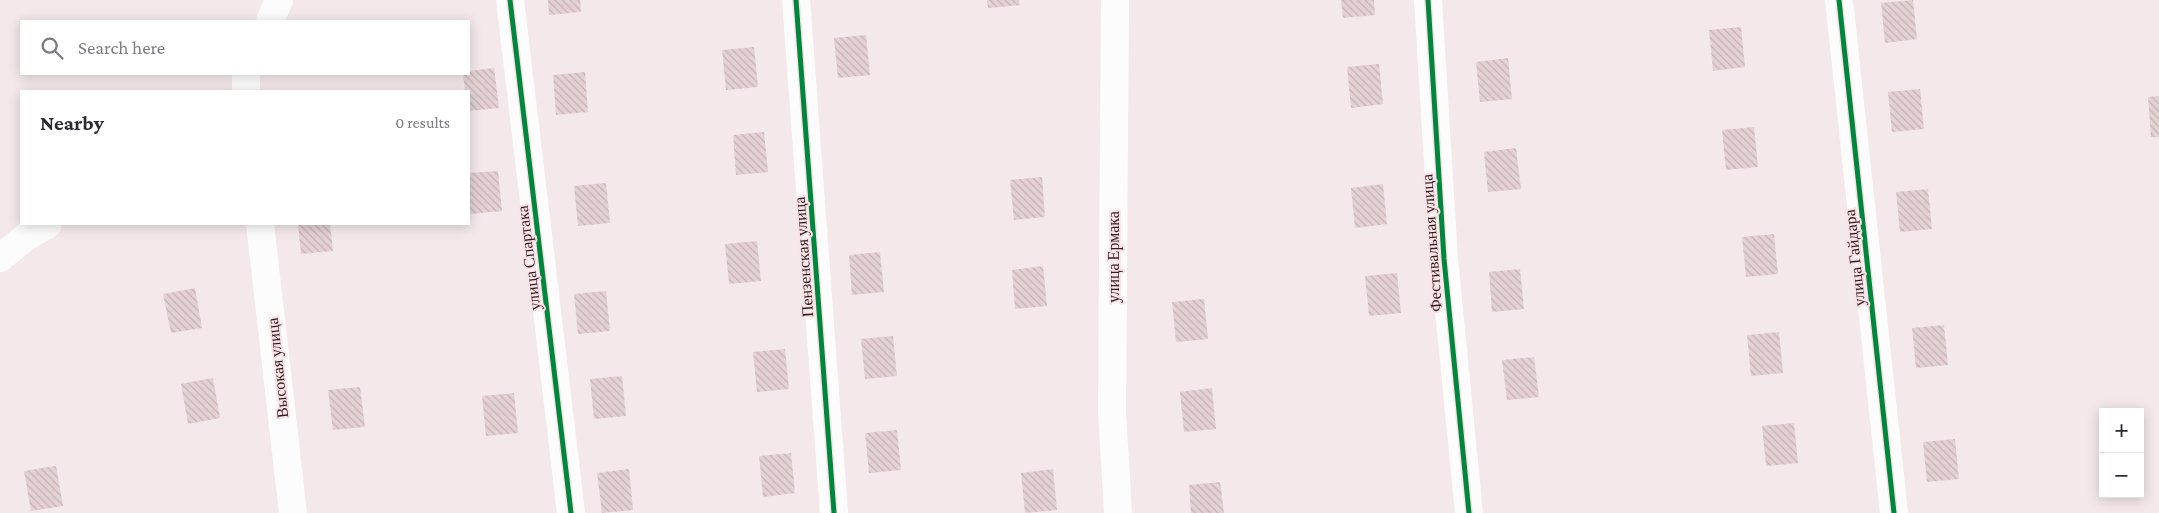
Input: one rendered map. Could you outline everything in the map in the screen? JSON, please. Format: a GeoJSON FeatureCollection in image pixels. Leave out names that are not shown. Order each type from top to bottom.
{"type":"FeatureCollection","features":[{"type":"Feature","properties":{"kind":"street"},"geometry":{"type":"LineString","coordinates":[[270,20],[279,0]]}},
{"type":"Feature","properties":{"kind":"street","name":"улица Спартака"},"geometry":{"type":"LineString","coordinates":[[510,0],[571,513]]}},
{"type":"Feature","properties":{"kind":"street","name":"Пензенская улица"},"geometry":{"type":"LineString","coordinates":[[796,0],[834,513]]}},
{"type":"Feature","properties":{"kind":"street","name":"улица Ермака"},"geometry":{"type":"LineString","coordinates":[[1115,0],[1112,412],[1118,513]]}},
{"type":"Feature","properties":{"kind":"street","name":"Фестивальная улица"},"geometry":{"type":"LineString","coordinates":[[1428,0],[1444,260],[1469,513]]}},
{"type":"Feature","properties":{"kind":"street","name":"улица Гайдара"},"geometry":{"type":"LineString","coordinates":[[1839,0],[1894,513]]}},
{"type":"Feature","properties":{"kind":"street"},"geometry":{"type":"LineString","coordinates":[[246,75],[246,90]]}},
{"type":"Feature","properties":{"kind":"street"},"geometry":{"type":"LineString","coordinates":[[0,258],[27,236],[46,225]]}},
{"type":"Feature","properties":{"kind":"street","name":"Высокая улица"},"geometry":{"type":"LineString","coordinates":[[260,225],[293,513]]}},
{"type":"Feature","properties":{"kind":"building"},"geometry":{"type":"Polygon","coordinates":[[[548,0],[580,0],[581,12],[549,15],[548,0]]]}},
{"type":"Feature","properties":{"kind":"building"},"geometry":{"type":"Polygon","coordinates":[[[987,0],[1019,0],[1020,5],[988,8],[987,0]]]}},
{"type":"Feature","properties":{"kind":"building"},"geometry":{"type":"Polygon","coordinates":[[[1341,0],[1374,0],[1375,15],[1343,18],[1341,0]]]}},
{"type":"Feature","properties":{"kind":"building"},"geometry":{"type":"Polygon","coordinates":[[[1913,0],[1917,39],[1885,43],[1881,3],[1913,0]]]}},
{"type":"Feature","properties":{"kind":"building"},"geometry":{"type":"Polygon","coordinates":[[[1741,27],[1745,67],[1713,71],[1709,30],[1741,27]]]}},
{"type":"Feature","properties":{"kind":"building"},"geometry":{"type":"Polygon","coordinates":[[[866,35],[870,75],[838,78],[834,38],[866,35]]]}},
{"type":"Feature","properties":{"kind":"building"},"geometry":{"type":"Polygon","coordinates":[[[754,47],[758,87],[726,90],[722,50],[754,47]]]}},
{"type":"Feature","properties":{"kind":"building"},"geometry":{"type":"Polygon","coordinates":[[[1508,58],[1512,99],[1480,102],[1476,62],[1508,58]]]}},
{"type":"Feature","properties":{"kind":"building"},"geometry":{"type":"Polygon","coordinates":[[[1379,64],[1383,104],[1351,108],[1347,67],[1379,64]]]}},
{"type":"Feature","properties":{"kind":"building"},"geometry":{"type":"Polygon","coordinates":[[[494,68],[499,108],[470,111],[470,90],[465,90],[463,75],[470,75],[470,71],[494,68]]]}},
{"type":"Feature","properties":{"kind":"building"},"geometry":{"type":"Polygon","coordinates":[[[585,72],[588,112],[556,115],[553,75],[585,72]]]}},
{"type":"Feature","properties":{"kind":"building"},"geometry":{"type":"Polygon","coordinates":[[[1920,89],[1924,129],[1892,132],[1888,92],[1920,89]]]}},
{"type":"Feature","properties":{"kind":"building"},"geometry":{"type":"Polygon","coordinates":[[[2159,96],[2159,137],[2151,137],[2148,97],[2159,96]]]}},
{"type":"Feature","properties":{"kind":"building"},"geometry":{"type":"Polygon","coordinates":[[[1754,127],[1758,167],[1726,170],[1722,130],[1754,127]]]}},
{"type":"Feature","properties":{"kind":"building"},"geometry":{"type":"Polygon","coordinates":[[[764,132],[768,172],[736,175],[733,135],[764,132]]]}},
{"type":"Feature","properties":{"kind":"building"},"geometry":{"type":"Polygon","coordinates":[[[1516,148],[1521,189],[1488,192],[1484,152],[1516,148]]]}},
{"type":"Feature","properties":{"kind":"building"},"geometry":{"type":"Polygon","coordinates":[[[498,171],[502,211],[470,214],[470,173],[498,171]]]}},
{"type":"Feature","properties":{"kind":"building"},"geometry":{"type":"Polygon","coordinates":[[[1042,177],[1045,217],[1014,220],[1010,180],[1042,177]]]}},
{"type":"Feature","properties":{"kind":"building"},"geometry":{"type":"Polygon","coordinates":[[[606,183],[610,223],[578,226],[574,186],[606,183]]]}},
{"type":"Feature","properties":{"kind":"building"},"geometry":{"type":"Polygon","coordinates":[[[1383,184],[1387,224],[1355,228],[1351,188],[1383,184]]]}},
{"type":"Feature","properties":{"kind":"building"},"geometry":{"type":"Polygon","coordinates":[[[1928,189],[1932,229],[1900,232],[1896,192],[1928,189]]]}},
{"type":"Feature","properties":{"kind":"building"},"geometry":{"type":"Polygon","coordinates":[[[298,225],[330,225],[333,251],[301,254],[298,225]]]}},
{"type":"Feature","properties":{"kind":"building"},"geometry":{"type":"Polygon","coordinates":[[[1774,234],[1778,274],[1746,277],[1742,237],[1774,234]]]}},
{"type":"Feature","properties":{"kind":"building"},"geometry":{"type":"Polygon","coordinates":[[[757,241],[761,281],[729,284],[725,244],[757,241]]]}},
{"type":"Feature","properties":{"kind":"building"},"geometry":{"type":"Polygon","coordinates":[[[880,252],[884,292],[852,295],[849,255],[880,252]]]}},
{"type":"Feature","properties":{"kind":"building"},"geometry":{"type":"Polygon","coordinates":[[[1043,266],[1047,306],[1015,309],[1012,270],[1043,266]]]}},
{"type":"Feature","properties":{"kind":"building"},"geometry":{"type":"Polygon","coordinates":[[[1520,269],[1524,309],[1492,312],[1489,272],[1520,269]]]}},
{"type":"Feature","properties":{"kind":"building"},"geometry":{"type":"Polygon","coordinates":[[[1397,273],[1401,313],[1369,316],[1365,276],[1397,273]]]}},
{"type":"Feature","properties":{"kind":"building"},"geometry":{"type":"Polygon","coordinates":[[[195,288],[202,328],[171,333],[163,294],[195,288]]]}},
{"type":"Feature","properties":{"kind":"building"},"geometry":{"type":"Polygon","coordinates":[[[606,291],[610,331],[578,334],[574,294],[606,291]]]}},
{"type":"Feature","properties":{"kind":"building"},"geometry":{"type":"Polygon","coordinates":[[[1204,299],[1208,339],[1176,342],[1172,302],[1204,299]]]}},
{"type":"Feature","properties":{"kind":"building"},"geometry":{"type":"Polygon","coordinates":[[[1944,325],[1948,365],[1916,368],[1912,328],[1944,325]]]}},
{"type":"Feature","properties":{"kind":"building"},"geometry":{"type":"Polygon","coordinates":[[[1779,332],[1783,373],[1751,376],[1747,335],[1779,332]]]}},
{"type":"Feature","properties":{"kind":"building"},"geometry":{"type":"Polygon","coordinates":[[[893,336],[897,376],[865,379],[861,339],[893,336]]]}},
{"type":"Feature","properties":{"kind":"building"},"geometry":{"type":"Polygon","coordinates":[[[785,349],[789,389],[757,392],[753,352],[785,349]]]}},
{"type":"Feature","properties":{"kind":"building"},"geometry":{"type":"Polygon","coordinates":[[[1534,357],[1539,397],[1507,400],[1502,360],[1534,357]]]}},
{"type":"Feature","properties":{"kind":"building"},"geometry":{"type":"Polygon","coordinates":[[[622,376],[626,416],[594,419],[590,379],[622,376]]]}},
{"type":"Feature","properties":{"kind":"building"},"geometry":{"type":"Polygon","coordinates":[[[213,378],[220,418],[188,424],[181,384],[213,378]]]}},
{"type":"Feature","properties":{"kind":"building"},"geometry":{"type":"Polygon","coordinates":[[[360,387],[365,427],[333,430],[328,390],[360,387]]]}},
{"type":"Feature","properties":{"kind":"building"},"geometry":{"type":"Polygon","coordinates":[[[1212,388],[1216,429],[1184,432],[1180,392],[1212,388]]]}},
{"type":"Feature","properties":{"kind":"building"},"geometry":{"type":"Polygon","coordinates":[[[514,393],[518,433],[486,436],[482,396],[514,393]]]}},
{"type":"Feature","properties":{"kind":"building"},"geometry":{"type":"Polygon","coordinates":[[[1794,423],[1798,463],[1766,466],[1762,426],[1794,423]]]}},
{"type":"Feature","properties":{"kind":"building"},"geometry":{"type":"Polygon","coordinates":[[[897,430],[901,470],[869,473],[865,433],[897,430]]]}},
{"type":"Feature","properties":{"kind":"building"},"geometry":{"type":"Polygon","coordinates":[[[1955,439],[1959,479],[1927,482],[1923,442],[1955,439]]]}},
{"type":"Feature","properties":{"kind":"building"},"geometry":{"type":"Polygon","coordinates":[[[791,453],[795,493],[763,497],[759,456],[791,453]]]}},
{"type":"Feature","properties":{"kind":"building"},"geometry":{"type":"Polygon","coordinates":[[[56,466],[63,506],[31,511],[24,471],[56,466]]]}},
{"type":"Feature","properties":{"kind":"building"},"geometry":{"type":"Polygon","coordinates":[[[629,469],[633,510],[602,513],[597,473],[629,469]]]}},
{"type":"Feature","properties":{"kind":"building"},"geometry":{"type":"Polygon","coordinates":[[[1053,469],[1057,510],[1025,513],[1021,473],[1053,469]]]}},
{"type":"Feature","properties":{"kind":"building"},"geometry":{"type":"Polygon","coordinates":[[[1220,482],[1224,513],[1191,513],[1189,485],[1220,482]]]}},
{"type":"Feature","properties":{"kind":"cycle path"},"geometry":{"type":"LineString","coordinates":[[510,0],[571,513]]}},
{"type":"Feature","properties":{"kind":"cycle path"},"geometry":{"type":"LineString","coordinates":[[796,0],[834,513]]}},
{"type":"Feature","properties":{"kind":"cycle path"},"geometry":{"type":"LineString","coordinates":[[1428,0],[1444,259],[1469,513]]}},
{"type":"Feature","properties":{"kind":"cycle path"},"geometry":{"type":"LineString","coordinates":[[1839,0],[1894,513]]}}]}
